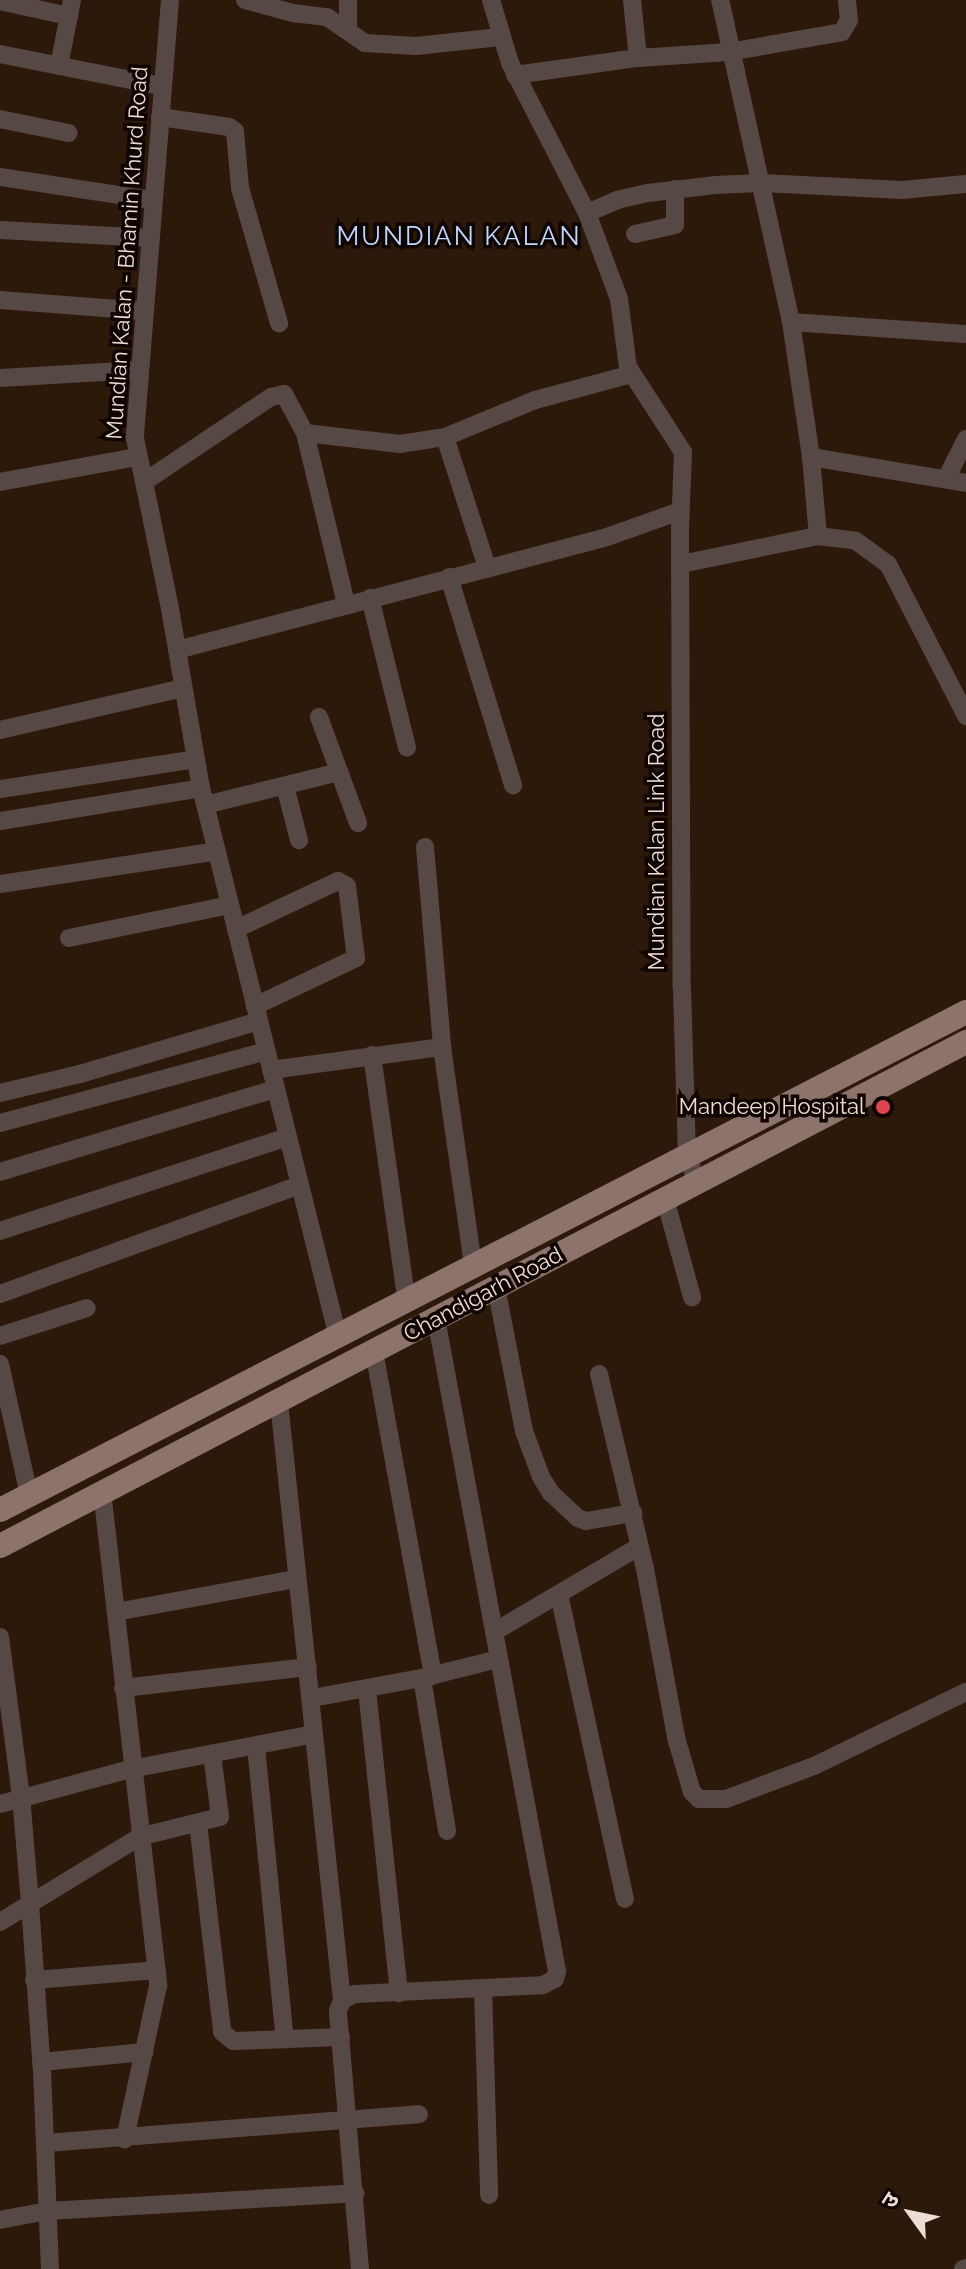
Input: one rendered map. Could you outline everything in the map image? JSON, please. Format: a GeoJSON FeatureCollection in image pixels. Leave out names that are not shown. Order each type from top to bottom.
{"type":"FeatureCollection","features":[{"type":"Feature","properties":{"kind":"main road","name":"Chandigarh Road"},"geometry":{"type":"LineString","coordinates":[[0,1510],[337,1333],[966,1012]]}},
{"type":"Feature","properties":{"kind":"main road","name":"Chandigarh Road"},"geometry":{"type":"LineString","coordinates":[[0,1546],[966,1042]]}},
{"type":"Feature","properties":{"kind":"street","name":"Mundian Kalan - Bhamin Khurd Road"},"geometry":{"type":"LineString","coordinates":[[170,0],[139,370],[135,430],[138,457],[169,603],[203,796],[337,1333]]}},
{"type":"Feature","properties":{"kind":"street"},"geometry":{"type":"LineString","coordinates":[[245,0],[293,13],[327,17],[365,43],[416,46],[500,37]]}},
{"type":"Feature","properties":{"kind":"street"},"geometry":{"type":"LineString","coordinates":[[348,0],[348,30]]}},
{"type":"Feature","properties":{"kind":"street"},"geometry":{"type":"LineString","coordinates":[[305,433],[400,444],[445,437],[535,400],[632,374],[626,361],[621,306],[587,213],[515,75],[500,37],[491,0]]}},
{"type":"Feature","properties":{"kind":"street"},"geometry":{"type":"LineString","coordinates":[[632,0],[638,58]]}},
{"type":"Feature","properties":{"kind":"street"},"geometry":{"type":"LineString","coordinates":[[720,0],[729,52],[791,322],[811,457],[818,536]]}},
{"type":"Feature","properties":{"kind":"street"},"geometry":{"type":"LineString","coordinates":[[515,75],[638,58],[729,52],[842,32],[849,20],[847,0]]}},
{"type":"Feature","properties":{"kind":"street"},"geometry":{"type":"LineString","coordinates":[[0,1],[71,8],[59,66]]}},
{"type":"Feature","properties":{"kind":"street"},"geometry":{"type":"LineString","coordinates":[[0,54],[162,86]]}},
{"type":"Feature","properties":{"kind":"street"},"geometry":{"type":"LineString","coordinates":[[160,117],[229,127],[235,131],[240,188],[279,323]]}},
{"type":"Feature","properties":{"kind":"street"},"geometry":{"type":"LineString","coordinates":[[0,119],[69,133]]}},
{"type":"Feature","properties":{"kind":"street"},"geometry":{"type":"LineString","coordinates":[[0,177],[152,200]]}},
{"type":"Feature","properties":{"kind":"street"},"geometry":{"type":"LineString","coordinates":[[587,213],[617,200],[675,189],[760,183],[902,190],[966,184]]}},
{"type":"Feature","properties":{"kind":"street"},"geometry":{"type":"LineString","coordinates":[[635,234],[671,229],[675,225],[675,189]]}},
{"type":"Feature","properties":{"kind":"street"},"geometry":{"type":"LineString","coordinates":[[0,230],[150,238]]}},
{"type":"Feature","properties":{"kind":"street"},"geometry":{"type":"LineString","coordinates":[[0,300],[144,311]]}},
{"type":"Feature","properties":{"kind":"street"},"geometry":{"type":"LineString","coordinates":[[791,322],[966,334]]}},
{"type":"Feature","properties":{"kind":"street"},"geometry":{"type":"LineString","coordinates":[[0,378],[139,370]]}},
{"type":"Feature","properties":{"kind":"street","name":"Mundian Kalan Link Road"},"geometry":{"type":"LineString","coordinates":[[632,374],[683,452],[680,520],[682,988],[687,1154],[697,1183]]}},
{"type":"Feature","properties":{"kind":"street"},"geometry":{"type":"LineString","coordinates":[[144,482],[280,393],[287,397],[305,433],[346,604]]}},
{"type":"Feature","properties":{"kind":"street"},"geometry":{"type":"LineString","coordinates":[[445,437],[487,567]]}},
{"type":"Feature","properties":{"kind":"street"},"geometry":{"type":"LineString","coordinates":[[946,479],[966,439]]}},
{"type":"Feature","properties":{"kind":"street"},"geometry":{"type":"LineString","coordinates":[[0,482],[138,457]]}},
{"type":"Feature","properties":{"kind":"street"},"geometry":{"type":"LineString","coordinates":[[811,457],[966,483]]}},
{"type":"Feature","properties":{"kind":"street"},"geometry":{"type":"LineString","coordinates":[[177,650],[487,567],[680,520]]}},
{"type":"Feature","properties":{"kind":"street"},"geometry":{"type":"LineString","coordinates":[[681,564],[818,536],[849,538],[874,551],[888,564],[966,716]]}},
{"type":"Feature","properties":{"kind":"street"},"geometry":{"type":"LineString","coordinates":[[449,577],[513,785]]}},
{"type":"Feature","properties":{"kind":"street"},"geometry":{"type":"LineString","coordinates":[[370,598],[407,747]]}},
{"type":"Feature","properties":{"kind":"street"},"geometry":{"type":"LineString","coordinates":[[0,730],[183,688]]}},
{"type":"Feature","properties":{"kind":"street"},"geometry":{"type":"LineString","coordinates":[[319,717],[358,823]]}},
{"type":"Feature","properties":{"kind":"street"},"geometry":{"type":"LineString","coordinates":[[0,789],[196,759]]}},
{"type":"Feature","properties":{"kind":"street"},"geometry":{"type":"LineString","coordinates":[[0,821],[285,786],[339,772]]}},
{"type":"Feature","properties":{"kind":"street"},"geometry":{"type":"LineString","coordinates":[[285,786],[299,840]]}},
{"type":"Feature","properties":{"kind":"street"},"geometry":{"type":"LineString","coordinates":[[425,847],[442,1047],[473,1264]]}},
{"type":"Feature","properties":{"kind":"street"},"geometry":{"type":"LineString","coordinates":[[0,884],[217,851]]}},
{"type":"Feature","properties":{"kind":"street"},"geometry":{"type":"LineString","coordinates":[[0,1093],[80,1074],[257,1014],[356,958],[347,886],[338,881],[236,929]]}},
{"type":"Feature","properties":{"kind":"street"},"geometry":{"type":"LineString","coordinates":[[69,938],[230,905]]}},
{"type":"Feature","properties":{"kind":"street"},"geometry":{"type":"LineString","coordinates":[[0,1172],[273,1079],[372,1055],[442,1047]]}},
{"type":"Feature","properties":{"kind":"street"},"geometry":{"type":"LineString","coordinates":[[0,1123],[266,1051]]}},
{"type":"Feature","properties":{"kind":"street"},"geometry":{"type":"LineString","coordinates":[[372,1055],[406,1298]]}},
{"type":"Feature","properties":{"kind":"street"},"geometry":{"type":"LineString","coordinates":[[0,1231],[287,1137]]}},
{"type":"Feature","properties":{"kind":"street"},"geometry":{"type":"LineString","coordinates":[[0,1294],[299,1185]]}},
{"type":"Feature","properties":{"kind":"street"},"geometry":{"type":"LineString","coordinates":[[665,1199],[692,1297]]}},
{"type":"Feature","properties":{"kind":"street"},"geometry":{"type":"LineString","coordinates":[[496,1287],[524,1431],[546,1485],[578,1518],[586,1521],[633,1513]]}},
{"type":"Feature","properties":{"kind":"street"},"geometry":{"type":"LineString","coordinates":[[0,1336],[87,1308]]}},
{"type":"Feature","properties":{"kind":"street"},"geometry":{"type":"LineString","coordinates":[[342,2000],[355,1994],[543,1985],[555,1979],[557,1971],[521,1761],[498,1659],[436,1318]]}},
{"type":"Feature","properties":{"kind":"street"},"geometry":{"type":"LineString","coordinates":[[374,1351],[428,1677],[447,1831]]}},
{"type":"Feature","properties":{"kind":"street"},"geometry":{"type":"LineString","coordinates":[[0,1364],[29,1495]]}},
{"type":"Feature","properties":{"kind":"street"},"geometry":{"type":"LineString","coordinates":[[599,1374],[633,1513],[677,1741],[692,1792],[699,1799],[726,1799],[814,1766],[966,1692]]}},
{"type":"Feature","properties":{"kind":"street"},"geometry":{"type":"LineString","coordinates":[[279,1402],[342,2000],[338,2011],[350,2121],[360,2269]]}},
{"type":"Feature","properties":{"kind":"street"},"geometry":{"type":"LineString","coordinates":[[102,1491],[131,1769],[157,1970],[157,1996],[125,2139]]}},
{"type":"Feature","properties":{"kind":"street"},"geometry":{"type":"LineString","coordinates":[[494,1632],[640,1546]]}},
{"type":"Feature","properties":{"kind":"street"},"geometry":{"type":"LineString","coordinates":[[116,1612],[296,1579]]}},
{"type":"Feature","properties":{"kind":"street"},"geometry":{"type":"LineString","coordinates":[[559,1594],[625,1899]]}},
{"type":"Feature","properties":{"kind":"street"},"geometry":{"type":"LineString","coordinates":[[0,1637],[21,1796],[30,1904],[46,2143],[50,2269]]}},
{"type":"Feature","properties":{"kind":"street"},"geometry":{"type":"LineString","coordinates":[[312,1698],[428,1677],[498,1659]]}},
{"type":"Feature","properties":{"kind":"street"},"geometry":{"type":"LineString","coordinates":[[123,1688],[308,1667]]}},
{"type":"Feature","properties":{"kind":"street"},"geometry":{"type":"LineString","coordinates":[[367,1689],[399,1993]]}},
{"type":"Feature","properties":{"kind":"street"},"geometry":{"type":"LineString","coordinates":[[0,1804],[131,1769],[314,1734]]}},
{"type":"Feature","properties":{"kind":"street"},"geometry":{"type":"LineString","coordinates":[[256,1746],[285,2040]]}},
{"type":"Feature","properties":{"kind":"street"},"geometry":{"type":"LineString","coordinates":[[0,1922],[139,1837],[222,1815],[212,1754]]}},
{"type":"Feature","properties":{"kind":"street"},"geometry":{"type":"LineString","coordinates":[[198,1823],[222,2032],[233,2041],[341,2037]]}},
{"type":"Feature","properties":{"kind":"street"},"geometry":{"type":"LineString","coordinates":[[34,1980],[157,1970]]}},
{"type":"Feature","properties":{"kind":"street"},"geometry":{"type":"LineString","coordinates":[[483,1988],[489,2195]]}},
{"type":"Feature","properties":{"kind":"street"},"geometry":{"type":"LineString","coordinates":[[41,2062],[145,2052]]}},
{"type":"Feature","properties":{"kind":"street"},"geometry":{"type":"LineString","coordinates":[[46,2143],[419,2114]]}},
{"type":"Feature","properties":{"kind":"street"},"geometry":{"type":"LineString","coordinates":[[0,2220],[47,2211],[355,2193]]}},
{"type":"Feature","properties":{"kind":"place","name":"Mandeep Hospital"},"geometry":{"type":"Point","coordinates":[883,1107]}},
{"type":"Feature","properties":{"kind":"district","name":"MUNDIAN KALAN"},"geometry":{"type":"Point","coordinates":[459,237]}}]}
